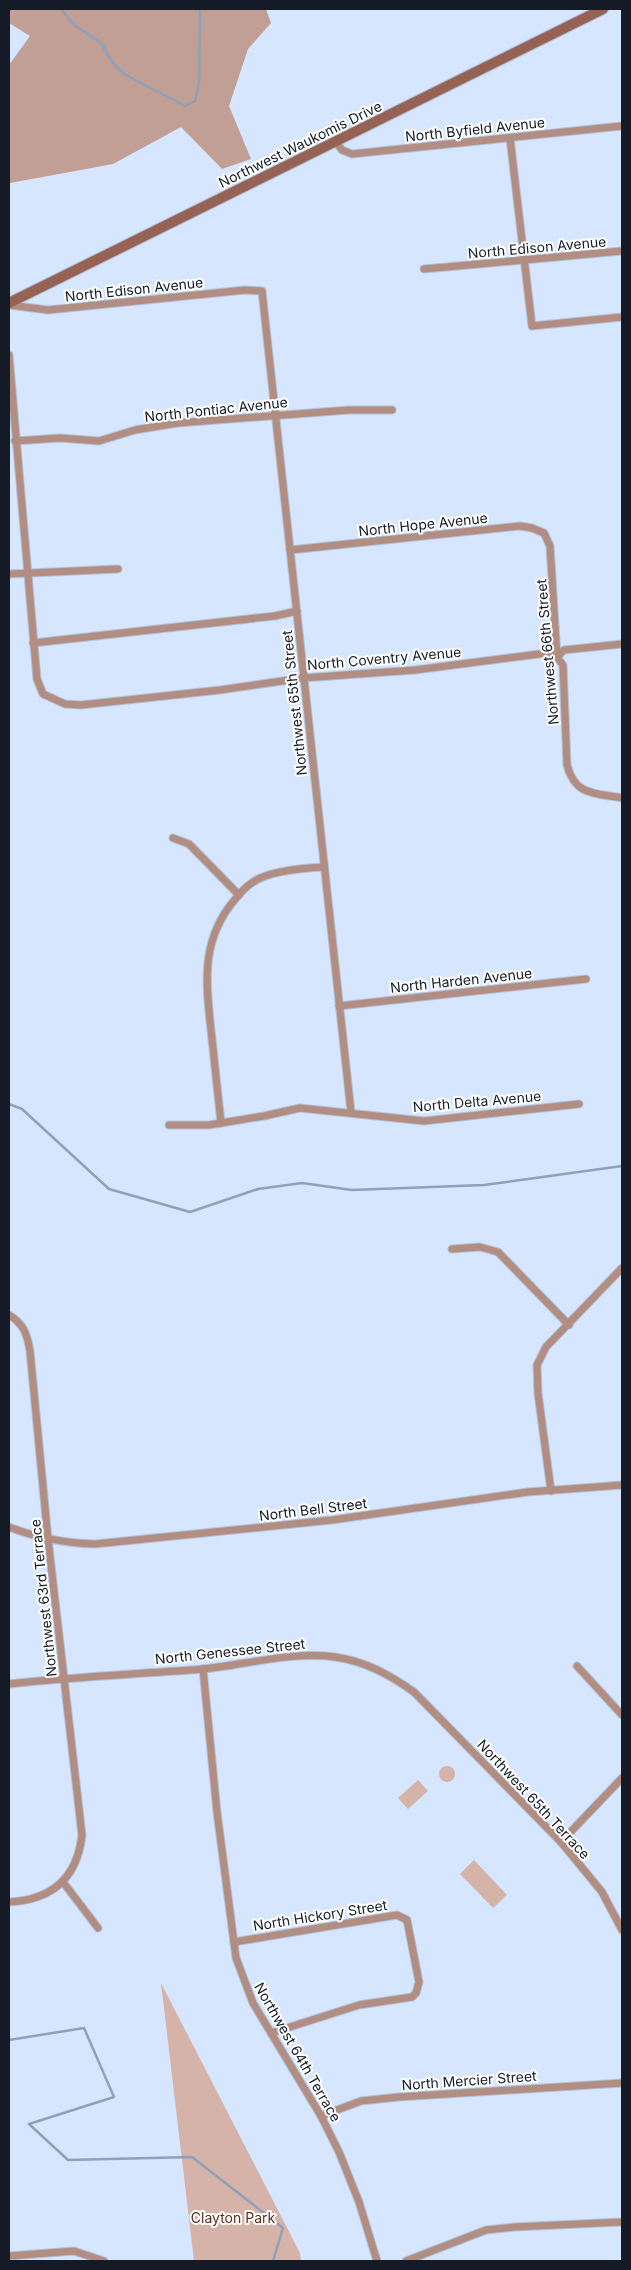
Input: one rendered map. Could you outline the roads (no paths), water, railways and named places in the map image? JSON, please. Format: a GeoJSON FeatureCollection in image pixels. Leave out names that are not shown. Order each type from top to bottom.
{"type":"FeatureCollection","features":[{"type":"Feature","properties":{"kind":"main road","name":"Northwest Waukomis Drive"},"geometry":{"type":"LineString","coordinates":[[9,304],[602,9]]}},
{"type":"Feature","properties":{"kind":"street","name":"North Byfield Avenue"},"geometry":{"type":"LineString","coordinates":[[336,142],[342,150],[352,154],[622,126]]}},
{"type":"Feature","properties":{"kind":"street"},"geometry":{"type":"LineString","coordinates":[[510,138],[523,262],[532,326],[622,317]]}},
{"type":"Feature","properties":{"kind":"street","name":"North Edison Avenue"},"geometry":{"type":"LineString","coordinates":[[424,269],[523,262],[622,251]]}},
{"type":"Feature","properties":{"kind":"street","name":"North Edison Avenue"},"geometry":{"type":"LineString","coordinates":[[9,304],[48,310],[245,290],[262,292]]}},
{"type":"Feature","properties":{"kind":"street","name":"Northwest 65th Street"},"geometry":{"type":"LineString","coordinates":[[262,292],[351,1112]]}},
{"type":"Feature","properties":{"kind":"street"},"geometry":{"type":"LineString","coordinates":[[9,355],[33,643],[275,616],[297,611]]}},
{"type":"Feature","properties":{"kind":"street","name":"North Pontiac Avenue"},"geometry":{"type":"LineString","coordinates":[[15,441],[60,438],[99,441],[135,430],[178,423],[349,410],[392,410]]}},
{"type":"Feature","properties":{"kind":"street","name":"North Hope Avenue"},"geometry":{"type":"LineString","coordinates":[[290,550],[520,526],[544,533],[550,546]]}},
{"type":"Feature","properties":{"kind":"street","name":"Northwest 66th Street"},"geometry":{"type":"LineString","coordinates":[[550,546],[557,657],[563,665],[570,777],[575,785],[583,790],[622,798]]}},
{"type":"Feature","properties":{"kind":"street"},"geometry":{"type":"LineString","coordinates":[[9,574],[28,572],[48,574],[118,569]]}},
{"type":"Feature","properties":{"kind":"street","name":"North Coventry Avenue"},"geometry":{"type":"LineString","coordinates":[[33,643],[37,679],[43,694],[57,702],[81,705],[220,690],[303,678],[415,670],[547,653],[557,657],[564,650],[622,644]]}},
{"type":"Feature","properties":{"kind":"street"},"geometry":{"type":"LineString","coordinates":[[173,838],[189,844],[239,895]]}},
{"type":"Feature","properties":{"kind":"street"},"geometry":{"type":"LineString","coordinates":[[221,1123],[205,974],[213,936],[224,914],[239,895],[254,881],[300,869],[324,867]]}},
{"type":"Feature","properties":{"kind":"street","name":"North Harden Avenue"},"geometry":{"type":"LineString","coordinates":[[339,1006],[586,978]]}},
{"type":"Feature","properties":{"kind":"street","name":"North Delta Avenue"},"geometry":{"type":"LineString","coordinates":[[169,1125],[188,1126],[221,1123],[300,1108],[424,1121],[578,1104]]}},
{"type":"Feature","properties":{"kind":"street"},"geometry":{"type":"LineString","coordinates":[[452,1249],[480,1247],[498,1252],[568,1325]]}},
{"type":"Feature","properties":{"kind":"street"},"geometry":{"type":"LineString","coordinates":[[551,1491],[538,1393],[537,1365],[546,1347],[622,1268]]}},
{"type":"Feature","properties":{"kind":"street","name":"Northwest 63rd Terrace"},"geometry":{"type":"LineString","coordinates":[[9,1315],[20,1322],[27,1333],[30,1351],[48,1539],[82,1835],[77,1857],[63,1882]]}},
{"type":"Feature","properties":{"kind":"street","name":"North Bell Street"},"geometry":{"type":"LineString","coordinates":[[9,1527],[48,1539],[73,1544],[95,1544],[332,1520],[528,1492],[622,1484]]}},
{"type":"Feature","properties":{"kind":"street","name":"North Genessee Street"},"geometry":{"type":"LineString","coordinates":[[9,1684],[64,1678],[204,1669],[311,1655],[346,1659],[367,1665],[397,1679],[414,1692],[437,1715]]}},
{"type":"Feature","properties":{"kind":"street"},"geometry":{"type":"LineString","coordinates":[[577,1666],[622,1715]]}},
{"type":"Feature","properties":{"kind":"street","name":"Northwest 64th Terrace"},"geometry":{"type":"LineString","coordinates":[[204,1669],[217,1812],[236,1958],[245,1984],[271,2033],[321,2116],[347,2170],[377,2261]]}},
{"type":"Feature","properties":{"kind":"street","name":"Northwest 65th Terrace"},"geometry":{"type":"LineString","coordinates":[[437,1715],[561,1842],[602,1892],[622,1930]]}},
{"type":"Feature","properties":{"kind":"street"},"geometry":{"type":"LineString","coordinates":[[561,1842],[622,1778]]}},
{"type":"Feature","properties":{"kind":"street"},"geometry":{"type":"LineString","coordinates":[[9,1902],[43,1896],[63,1882],[98,1928]]}},
{"type":"Feature","properties":{"kind":"street","name":"North Hickory Street"},"geometry":{"type":"LineString","coordinates":[[234,1942],[397,1915],[406,1920],[419,1982],[416,1993],[412,1997],[359,2005],[271,2033]]}},
{"type":"Feature","properties":{"kind":"street","name":"North Mercier Street"},"geometry":{"type":"LineString","coordinates":[[321,2116],[361,2102],[399,2097],[622,2083]]}},
{"type":"Feature","properties":{"kind":"street"},"geometry":{"type":"LineString","coordinates":[[406,2261],[486,2230],[622,2222]]}},
{"type":"Feature","properties":{"kind":"street"},"geometry":{"type":"LineString","coordinates":[[9,2256],[74,2251],[104,2261]]}},
{"type":"Feature","properties":{"kind":"waterway"},"geometry":{"type":"LineString","coordinates":[[61,9],[73,24],[101,43],[113,63],[124,74],[185,106],[195,101],[199,84],[200,9]]}},
{"type":"Feature","properties":{"kind":"waterway"},"geometry":{"type":"LineString","coordinates":[[9,1104],[22,1109],[109,1189],[190,1212],[258,1189],[302,1183],[352,1190],[484,1185],[622,1166]]}},
{"type":"Feature","properties":{"kind":"waterway"},"geometry":{"type":"LineString","coordinates":[[9,2040],[84,2028],[114,2097],[29,2124],[68,2160],[192,2157],[283,2228],[273,2261]]}},
{"type":"Feature","properties":{"kind":"park label","name":"Clayton Park"},"geometry":{"type":"Point","coordinates":[233,2217]}}]}
